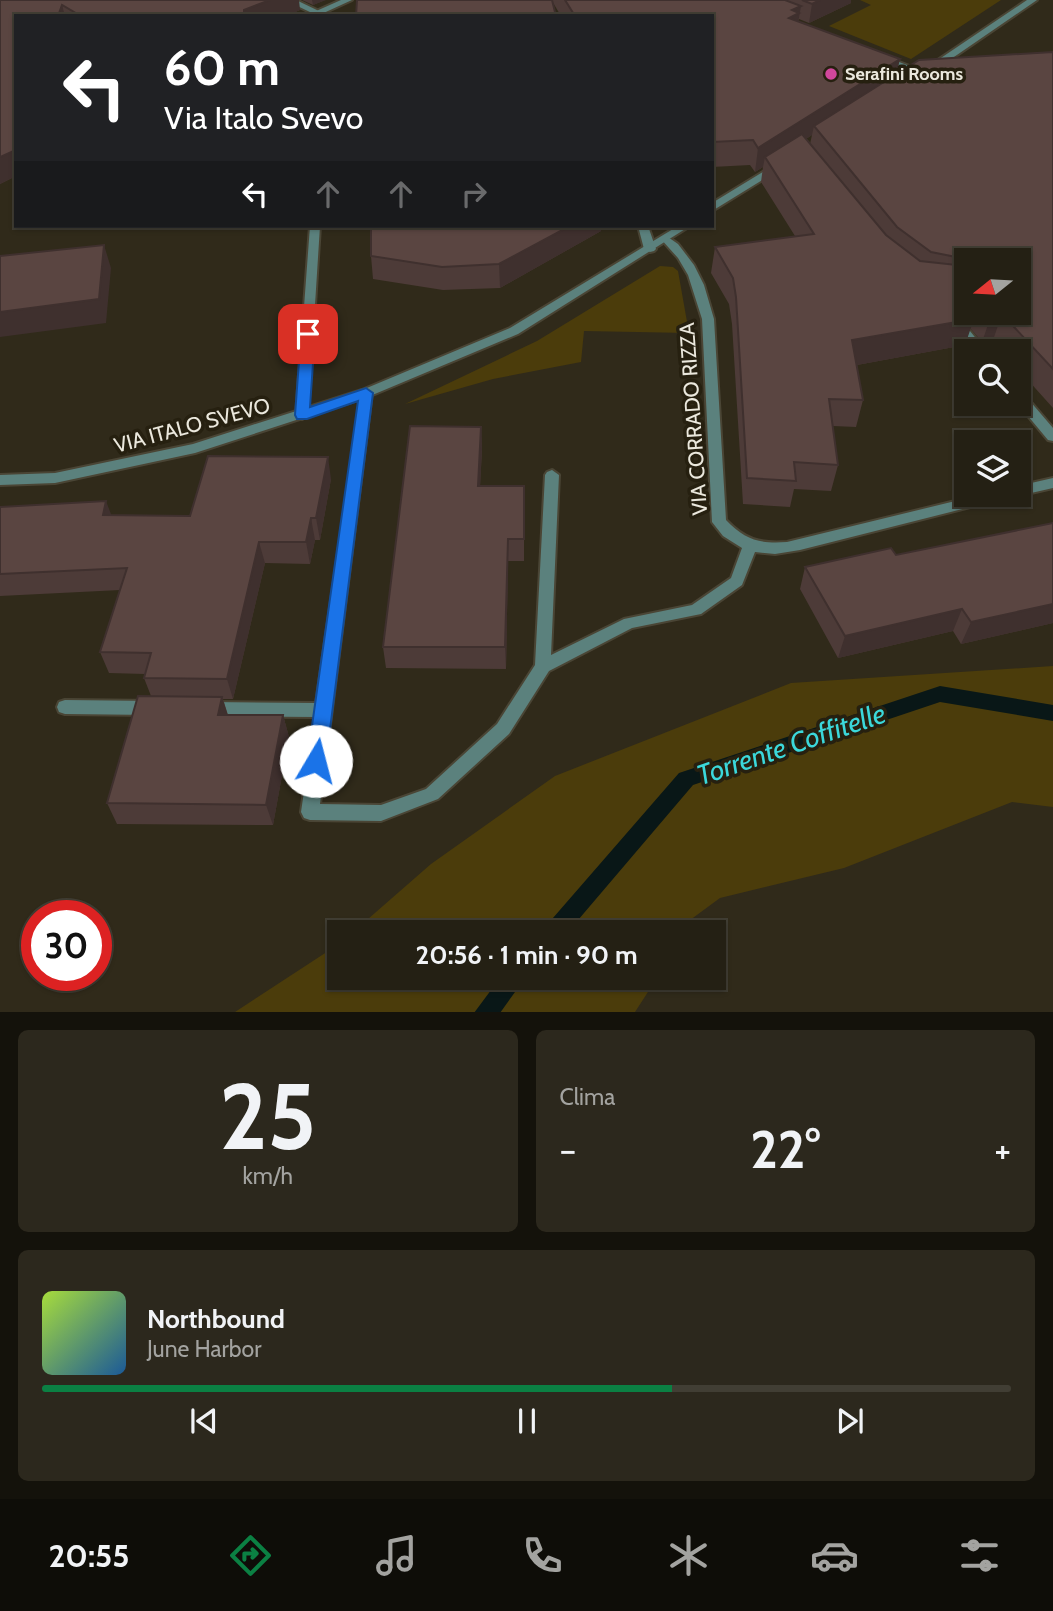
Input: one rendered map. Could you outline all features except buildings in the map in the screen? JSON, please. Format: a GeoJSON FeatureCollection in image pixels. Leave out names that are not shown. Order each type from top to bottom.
{"type":"FeatureCollection","features":[{"type":"Feature","properties":{"kind":"street"},"geometry":{"type":"LineString","coordinates":[[289,0],[313,14],[348,0]]}},
{"type":"Feature","properties":{"kind":"street"},"geometry":{"type":"LineString","coordinates":[[911,81],[1032,0]]}},
{"type":"Feature","properties":{"kind":"street"},"geometry":{"type":"LineString","coordinates":[[873,54],[922,74]]}},
{"type":"Feature","properties":{"kind":"street"},"geometry":{"type":"LineString","coordinates":[[714,207],[789,159]]}},
{"type":"Feature","properties":{"kind":"street"},"geometry":{"type":"LineString","coordinates":[[302,415],[315,228]]}},
{"type":"Feature","properties":{"kind":"street"},"geometry":{"type":"LineString","coordinates":[[644,228],[650,248]]}},
{"type":"Feature","properties":{"kind":"street","name":"VIA ITALO SVEVO"},"geometry":{"type":"LineString","coordinates":[[0,480],[55,478],[195,448],[366,393],[514,331],[682,228]]}},
{"type":"Feature","properties":{"kind":"street","name":"VIA CORRADO RIZZA"},"geometry":{"type":"LineString","coordinates":[[665,238],[681,252],[701,286],[708,318],[719,522],[736,541],[771,550],[954,507]]}},
{"type":"Feature","properties":{"kind":"street"},"geometry":{"type":"LineString","coordinates":[[366,393],[310,812],[381,813],[432,794],[503,729],[543,666],[552,475]]}},
{"type":"Feature","properties":{"kind":"street"},"geometry":{"type":"LineString","coordinates":[[1031,411],[1053,437]]}},
{"type":"Feature","properties":{"kind":"street"},"geometry":{"type":"LineString","coordinates":[[1031,488],[1053,483]]}},
{"type":"Feature","properties":{"kind":"street"},"geometry":{"type":"LineString","coordinates":[[543,666],[629,623],[696,610],[737,581],[751,545]]}},
{"type":"Feature","properties":{"kind":"street"},"geometry":{"type":"LineString","coordinates":[[65,708],[323,710]]}},
{"type":"Feature","properties":{"kind":"shaded area"},"geometry":{"type":"Polygon","coordinates":[[[860,0],[1001,0],[911,59],[829,26],[871,5],[860,0]]]}},
{"type":"Feature","properties":{"kind":"shaded area"},"geometry":{"type":"Polygon","coordinates":[[[660,266],[673,267],[678,271],[689,333],[584,331],[581,362],[493,379],[405,404],[537,341],[660,266]]]}},
{"type":"Feature","properties":{"kind":"shaded area"},"geometry":{"type":"Polygon","coordinates":[[[1053,666],[1053,807],[1012,802],[844,868],[720,898],[690,920],[367,920],[431,864],[555,776],[791,683],[1053,666]]]}},
{"type":"Feature","properties":{"kind":"shaded area"},"geometry":{"type":"Polygon","coordinates":[[[327,952],[327,990],[649,990],[635,1012],[235,1012],[327,952]]]}},
{"type":"Feature","properties":{"kind":"waterway","name":"Torrente Coffitelle"},"geometry":{"type":"LineString","coordinates":[[564,920],[686,779],[940,694],[1053,713]]}},
{"type":"Feature","properties":{"kind":"waterway","name":"Torrente Coffitelle"},"geometry":{"type":"LineString","coordinates":[[486,1012],[504,990]]}},
{"type":"Feature","properties":{"kind":"place","name":"Serafini Rooms"},"geometry":{"type":"Point","coordinates":[831,74]}},
{"type":"Feature","properties":{"kind":"route"},"geometry":{"type":"LineString","coordinates":[[308,334],[302,415],[366,393],[316,761]]}}]}
